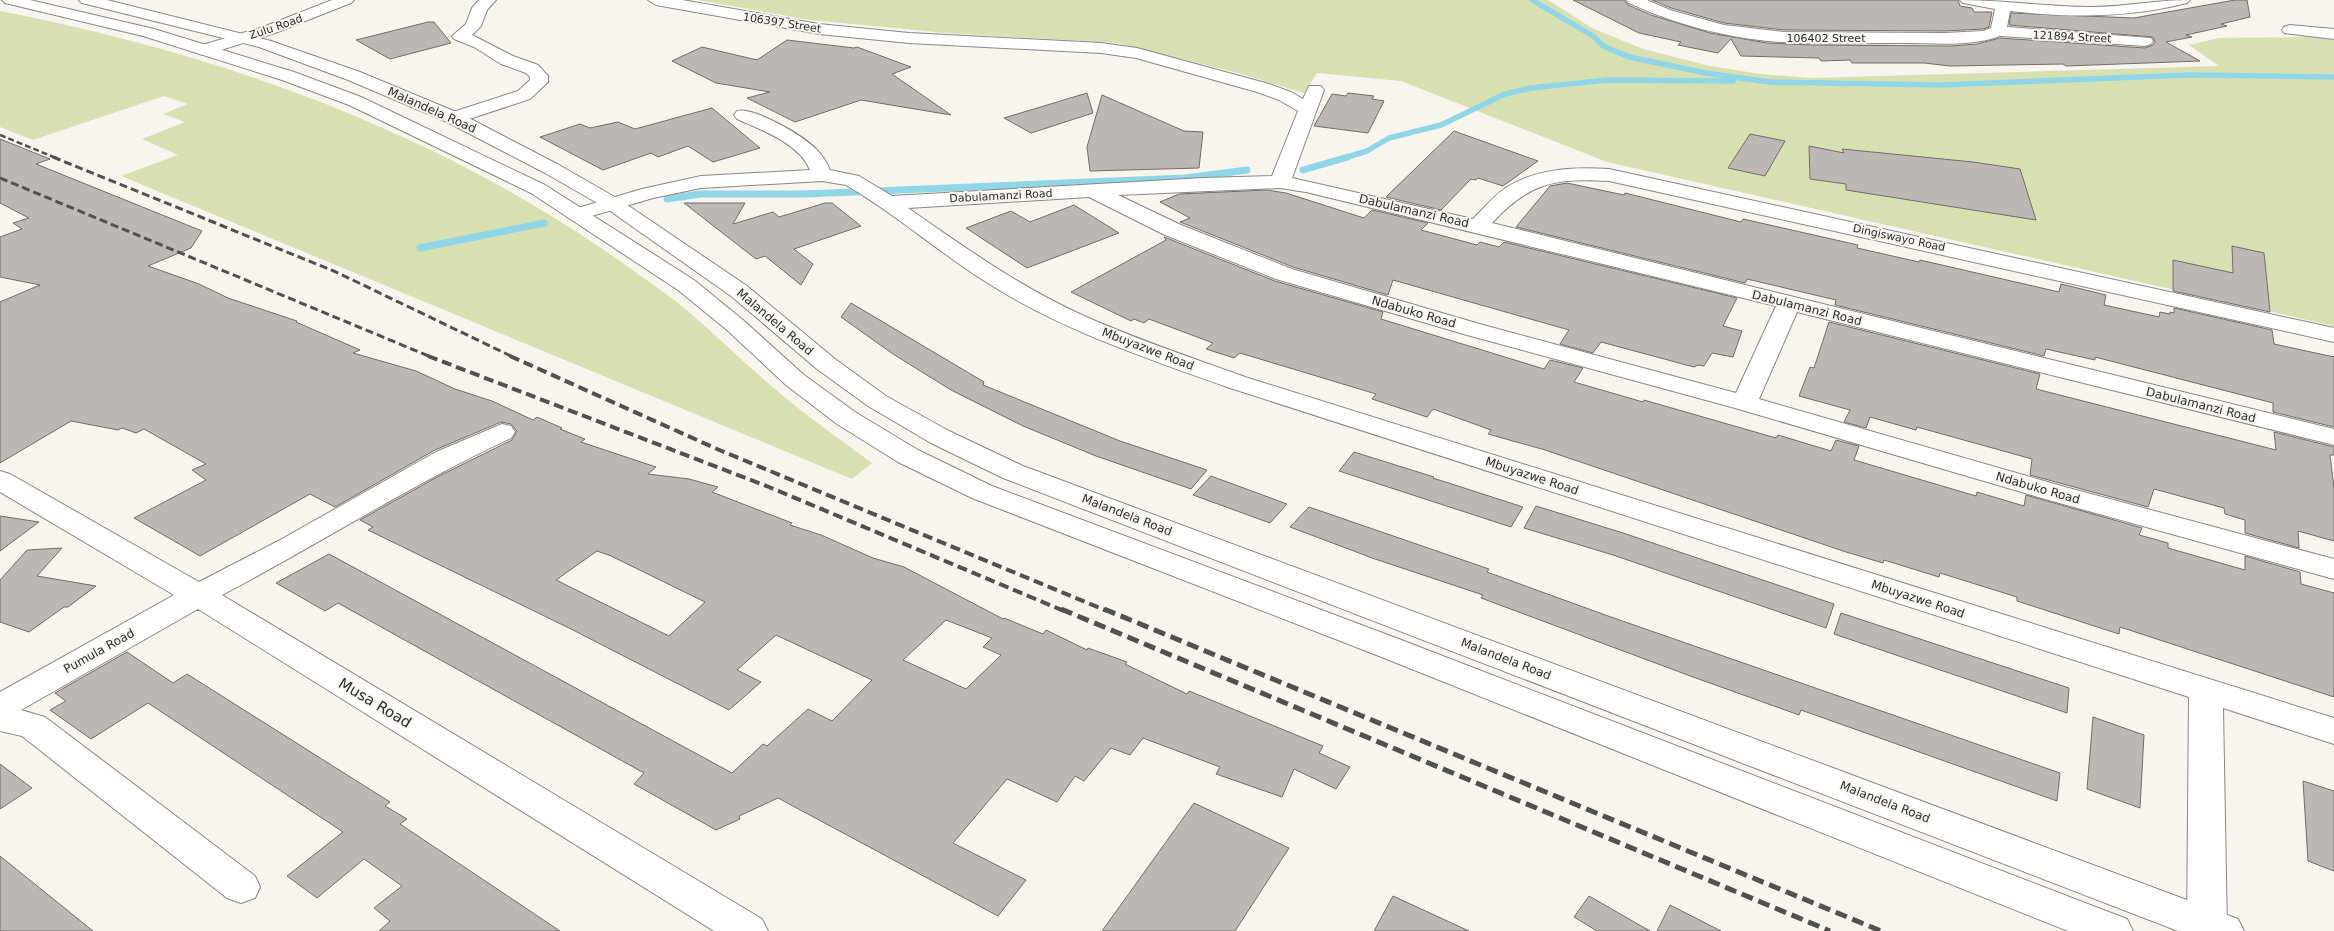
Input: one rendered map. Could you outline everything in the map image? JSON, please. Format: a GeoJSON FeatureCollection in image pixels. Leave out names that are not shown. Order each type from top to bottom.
{"type":"FeatureCollection","features":[{"type":"Feature","properties":{"kind":"street","name":"Malandela Road"},"geometry":{"type":"LineString","coordinates":[[10,0],[148,32],[288,76],[355,101],[538,189],[686,285],[819,400],[875,437],[944,474],[1000,499],[1385,646],[2113,931]]}},
{"type":"Feature","properties":{"kind":"street","name":"Malandela Road"},"geometry":{"type":"LineString","coordinates":[[87,0],[255,41],[354,76],[454,118],[552,168],[613,204],[739,291],[857,388],[907,419],[983,458],[1079,497],[2213,929]]}},
{"type":"Feature","properties":{"kind":"street","name":"Zulu Road"},"geometry":{"type":"LineString","coordinates":[[226,57],[255,41],[346,0]]}},
{"type":"Feature","properties":{"kind":"street","name":"Zulu Road"},"geometry":{"type":"LineString","coordinates":[[205,50],[255,41],[308,26],[355,0]]}},
{"type":"Feature","properties":{"kind":"street"},"geometry":{"type":"LineString","coordinates":[[454,118],[524,95],[539,82],[539,76],[532,70],[507,60],[480,44],[460,36],[473,26],[480,8],[488,0]]}},
{"type":"Feature","properties":{"kind":"street","name":"106397 Street"},"geometry":{"type":"LineString","coordinates":[[656,0],[819,29],[909,38],[1102,48],[1137,53],[1263,88],[1285,96],[1308,110]]}},
{"type":"Feature","properties":{"kind":"street","name":"106402 Street"},"geometry":{"type":"LineString","coordinates":[[1634,0],[1672,17],[1698,25],[1766,37],[1798,39],[1968,37],[1985,36],[1998,31]]}},
{"type":"Feature","properties":{"kind":"street"},"geometry":{"type":"LineString","coordinates":[[1968,0],[2003,6],[2107,12],[2132,10],[2182,0]]}},
{"type":"Feature","properties":{"kind":"street"},"geometry":{"type":"LineString","coordinates":[[1998,31],[2003,6]]}},
{"type":"Feature","properties":{"kind":"street"},"geometry":{"type":"LineString","coordinates":[[2290,30],[2334,34]]}},
{"type":"Feature","properties":{"kind":"street","name":"121894 Street"},"geometry":{"type":"LineString","coordinates":[[1998,31],[2145,41]]}},
{"type":"Feature","properties":{"kind":"street"},"geometry":{"type":"LineString","coordinates":[[1280,182],[1315,90]]}},
{"type":"Feature","properties":{"kind":"street"},"geometry":{"type":"LineString","coordinates":[[743,115],[785,136],[806,151],[815,160],[822,175]]}},
{"type":"Feature","properties":{"kind":"street","name":"Dingiswayo Road"},"geometry":{"type":"LineString","coordinates":[[1478,226],[1513,192],[1527,184],[1565,174],[1609,175],[2334,335]]}},
{"type":"Feature","properties":{"kind":"street","name":"Dabulamanzi Road"},"geometry":{"type":"LineString","coordinates":[[578,214],[649,193],[701,182],[822,175],[852,180],[875,195],[1094,192],[1203,184],[1280,182],[1331,191],[1478,226],[2334,437]]}},
{"type":"Feature","properties":{"kind":"street","name":"Ndabuko Road"},"geometry":{"type":"LineString","coordinates":[[1094,192],[1173,230],[1284,274],[1475,330],[1744,402],[2055,493],[2334,569]]}},
{"type":"Feature","properties":{"kind":"street","name":"Mbuyazwe Road"},"geometry":{"type":"LineString","coordinates":[[875,195],[992,276],[1073,320],[1154,353],[1245,385],[2334,731]]}},
{"type":"Feature","properties":{"kind":"street"},"geometry":{"type":"LineString","coordinates":[[1744,402],[1789,304]]}},
{"type":"Feature","properties":{"kind":"street","name":"Pumula Road"},"geometry":{"type":"LineString","coordinates":[[0,707],[198,595],[292,546],[446,458],[502,432]]}},
{"type":"Feature","properties":{"kind":"street","name":"Musa Road"},"geometry":{"type":"LineString","coordinates":[[0,480],[198,595],[748,931]]}},
{"type":"Feature","properties":{"kind":"street"},"geometry":{"type":"LineString","coordinates":[[2206,690],[2213,929]]}},
{"type":"Feature","properties":{"kind":"street"},"geometry":{"type":"LineString","coordinates":[[0,718],[33,726],[241,887]]}},
{"type":"Feature","properties":{"kind":"green space"},"geometry":{"type":"Polygon","coordinates":[[[697,0],[1548,0],[1592,28],[1643,49],[1710,66],[1761,74],[1812,78],[2219,66],[2189,45],[2219,38],[2299,37],[2334,34],[2334,326],[1607,162],[1401,81],[1317,73],[1304,93],[1238,73],[1118,43],[946,33],[810,20],[697,0]]]}},
{"type":"Feature","properties":{"kind":"green space"},"geometry":{"type":"Polygon","coordinates":[[[0,11],[85,29],[168,51],[251,77],[332,106],[411,141],[488,179],[562,223],[670,297],[788,400],[872,463],[852,479],[121,176],[178,155],[142,139],[185,122],[163,114],[188,104],[164,96],[33,140],[0,127],[0,11]]]}},
{"type":"Feature","properties":{"kind":"building"},"geometry":{"type":"Polygon","coordinates":[[[1573,0],[1624,0],[1628,5],[1651,15],[1710,33],[1767,43],[1812,45],[1951,46],[1977,44],[2000,38],[2145,48],[2153,45],[2155,42],[2153,37],[2009,25],[2011,13],[2134,18],[2235,0],[2247,0],[2250,17],[2221,24],[2227,26],[2186,35],[2192,37],[2166,42],[2200,61],[2066,66],[2063,64],[1950,66],[1924,63],[1852,63],[1850,60],[1821,61],[1819,58],[1741,56],[1731,39],[1718,53],[1678,45],[1681,42],[1639,33],[1573,0]]]}},
{"type":"Feature","properties":{"kind":"building"},"geometry":{"type":"Polygon","coordinates":[[[1652,0],[1958,0],[1960,6],[1972,8],[1974,12],[1992,12],[1989,27],[1983,29],[1945,31],[1784,30],[1724,23],[1671,8],[1652,0]]]}},
{"type":"Feature","properties":{"kind":"building"},"geometry":{"type":"Polygon","coordinates":[[[434,22],[451,43],[390,59],[356,40],[434,22]]]}},
{"type":"Feature","properties":{"kind":"building"},"geometry":{"type":"Polygon","coordinates":[[[787,40],[857,47],[911,67],[892,74],[951,115],[861,100],[795,122],[747,98],[770,92],[716,83],[672,61],[702,47],[757,60],[787,40]]]}},
{"type":"Feature","properties":{"kind":"building"},"geometry":{"type":"Polygon","coordinates":[[[1087,93],[1093,113],[1031,133],[1004,118],[1087,93]]]}},
{"type":"Feature","properties":{"kind":"building"},"geometry":{"type":"Polygon","coordinates":[[[1348,93],[1374,96],[1372,99],[1384,101],[1368,133],[1314,126],[1332,94],[1346,96],[1348,93]]]}},
{"type":"Feature","properties":{"kind":"building"},"geometry":{"type":"Polygon","coordinates":[[[1102,95],[1184,131],[1203,132],[1199,168],[1090,171],[1087,147],[1102,95]]]}},
{"type":"Feature","properties":{"kind":"building"},"geometry":{"type":"Polygon","coordinates":[[[712,108],[760,148],[713,162],[688,146],[658,157],[651,153],[603,170],[540,137],[580,124],[590,128],[618,122],[635,129],[712,108]]]}},
{"type":"Feature","properties":{"kind":"building"},"geometry":{"type":"Polygon","coordinates":[[[1454,131],[1538,161],[1503,186],[1478,178],[1476,180],[1471,179],[1441,210],[1386,197],[1454,131]]]}},
{"type":"Feature","properties":{"kind":"building"},"geometry":{"type":"Polygon","coordinates":[[[1750,134],[1785,141],[1765,176],[1728,168],[1750,134]]]}},
{"type":"Feature","properties":{"kind":"building"},"geometry":{"type":"Polygon","coordinates":[[[0,139],[50,159],[36,164],[202,231],[191,248],[148,266],[199,284],[228,298],[297,321],[360,350],[353,353],[416,371],[455,389],[492,401],[533,420],[537,417],[585,439],[581,442],[656,467],[648,474],[689,479],[718,487],[712,492],[792,523],[790,525],[821,535],[873,558],[904,567],[1003,619],[1043,634],[1046,630],[1087,650],[1088,648],[1127,662],[1125,664],[1187,694],[1189,691],[1323,746],[1319,753],[1350,767],[1336,789],[1294,769],[1282,797],[1216,774],[1220,767],[1143,738],[1130,755],[1111,748],[1084,781],[1075,776],[1057,802],[1007,779],[953,843],[1026,880],[998,916],[778,798],[739,816],[740,819],[716,830],[634,784],[644,773],[338,603],[325,611],[276,583],[329,554],[732,773],[763,744],[767,746],[808,709],[832,721],[872,680],[776,635],[737,670],[761,682],[729,710],[571,629],[368,530],[373,527],[360,520],[439,476],[512,440],[517,431],[511,424],[501,422],[435,450],[335,507],[310,494],[200,556],[134,518],[206,480],[192,470],[206,464],[144,429],[136,433],[122,428],[118,430],[71,421],[0,463],[0,302],[40,285],[0,277],[0,237],[22,229],[13,223],[29,218],[0,203],[0,139]],[[597,551],[556,580],[669,636],[705,602],[611,556],[597,551]],[[946,620],[903,660],[966,689],[1001,655],[983,647],[992,638],[946,620]]]}},
{"type":"Feature","properties":{"kind":"building"},"geometry":{"type":"Polygon","coordinates":[[[1809,146],[1844,153],[1842,149],[1973,162],[2020,169],[2036,220],[1846,190],[1846,184],[1810,179],[1809,146]]]}},
{"type":"Feature","properties":{"kind":"building"},"geometry":{"type":"Polygon","coordinates":[[[1567,183],[1624,195],[1625,193],[1741,222],[1743,219],[1858,245],[1857,248],[1919,262],[1920,260],[2059,292],[2061,284],[2106,295],[2104,305],[2159,317],[2160,312],[2174,313],[2174,308],[2272,330],[2274,344],[2334,357],[2334,427],[2273,412],[2273,403],[2095,357],[2095,360],[2046,349],[2044,356],[1835,305],[1836,300],[1747,279],[1745,283],[1516,227],[1550,186],[1567,183]]]}},
{"type":"Feature","properties":{"kind":"building"},"geometry":{"type":"Polygon","coordinates":[[[1267,190],[1286,193],[1364,218],[1372,210],[1428,223],[1421,230],[1477,245],[1480,242],[1499,247],[1504,242],[1737,298],[1723,326],[1742,331],[1733,357],[1712,353],[1704,366],[1698,365],[1694,367],[1601,342],[1593,353],[1560,344],[1569,330],[1393,280],[1388,295],[1293,267],[1180,222],[1190,218],[1160,202],[1179,194],[1267,190]]]}},
{"type":"Feature","properties":{"kind":"building"},"geometry":{"type":"Polygon","coordinates":[[[684,203],[745,203],[733,224],[773,212],[779,217],[825,203],[832,203],[861,226],[794,249],[813,264],[801,285],[765,256],[756,259],[684,203]]]}},
{"type":"Feature","properties":{"kind":"building"},"geometry":{"type":"Polygon","coordinates":[[[1074,205],[1119,233],[1027,268],[966,228],[1011,211],[1030,222],[1074,205]]]}},
{"type":"Feature","properties":{"kind":"building"},"geometry":{"type":"Polygon","coordinates":[[[1164,237],[1275,281],[1383,312],[1381,319],[1544,369],[1550,360],[1583,368],[1574,382],[1776,438],[1778,435],[1831,451],[1836,440],[1859,446],[1854,460],[1976,496],[1977,492],[2024,506],[2026,495],[2142,528],[2139,535],[2168,543],[2168,548],[2245,570],[2245,556],[2300,572],[2301,584],[2334,593],[2334,697],[2120,627],[2119,634],[2017,601],[2017,597],[1940,573],[1939,577],[1884,560],[1883,563],[1846,552],[1545,450],[1488,434],[1491,430],[1433,409],[1427,417],[1372,399],[1376,394],[1240,353],[1234,358],[1206,349],[1213,343],[1149,319],[1144,323],[1134,319],[1131,321],[1071,292],[1166,240],[1164,237]]]}},
{"type":"Feature","properties":{"kind":"building"},"geometry":{"type":"Polygon","coordinates":[[[2232,246],[2264,253],[2270,312],[2173,291],[2173,260],[2233,273],[2232,246]]]}},
{"type":"Feature","properties":{"kind":"building"},"geometry":{"type":"Polygon","coordinates":[[[851,303],[984,382],[983,385],[1120,441],[1207,470],[1191,489],[1096,456],[1023,426],[951,390],[893,354],[841,317],[851,303]]]}},
{"type":"Feature","properties":{"kind":"building"},"geometry":{"type":"Polygon","coordinates":[[[1829,322],[2040,374],[2036,389],[2276,450],[2274,432],[2334,447],[2334,455],[2330,455],[2334,488],[2334,541],[2298,531],[2299,548],[2245,533],[2245,520],[2225,514],[2224,508],[2154,489],[2148,507],[2030,475],[2032,459],[1917,427],[1916,430],[1870,417],[1866,428],[1844,422],[1850,410],[1799,396],[1810,367],[1814,368],[1829,322]]]}},
{"type":"Feature","properties":{"kind":"building"},"geometry":{"type":"Polygon","coordinates":[[[1354,452],[1523,507],[1511,527],[1339,471],[1354,452]]]}},
{"type":"Feature","properties":{"kind":"building"},"geometry":{"type":"Polygon","coordinates":[[[1211,476],[1287,504],[1270,523],[1193,495],[1211,476]]]}},
{"type":"Feature","properties":{"kind":"building"},"geometry":{"type":"Polygon","coordinates":[[[1536,506],[1623,533],[1834,604],[1826,628],[1613,555],[1524,528],[1536,506]]]}},
{"type":"Feature","properties":{"kind":"building"},"geometry":{"type":"Polygon","coordinates":[[[1309,507],[1489,569],[1487,572],[1608,616],[2060,773],[2057,801],[1801,710],[1799,715],[1481,598],[1483,595],[1375,559],[1290,527],[1309,507]]]}},
{"type":"Feature","properties":{"kind":"building"},"geometry":{"type":"Polygon","coordinates":[[[0,516],[39,522],[0,551],[0,516]]]}},
{"type":"Feature","properties":{"kind":"building"},"geometry":{"type":"Polygon","coordinates":[[[62,548],[37,576],[96,586],[29,632],[0,622],[0,580],[27,550],[62,548]]]}},
{"type":"Feature","properties":{"kind":"building"},"geometry":{"type":"Polygon","coordinates":[[[1841,613],[2069,688],[2067,713],[1834,634],[1841,613]]]}},
{"type":"Feature","properties":{"kind":"building"},"geometry":{"type":"Polygon","coordinates":[[[127,652],[173,683],[187,674],[390,802],[385,806],[407,819],[400,824],[560,931],[379,931],[390,921],[374,908],[402,886],[364,859],[317,898],[287,876],[343,832],[148,703],[91,739],[50,710],[66,701],[55,693],[127,652]]]}},
{"type":"Feature","properties":{"kind":"building"},"geometry":{"type":"Polygon","coordinates":[[[2093,717],[2144,735],[2140,808],[2087,789],[2093,717]]]}},
{"type":"Feature","properties":{"kind":"building"},"geometry":{"type":"Polygon","coordinates":[[[0,764],[32,788],[0,809],[0,764]]]}},
{"type":"Feature","properties":{"kind":"building"},"geometry":{"type":"Polygon","coordinates":[[[2303,781],[2334,791],[2334,871],[2308,861],[2303,781]]]}},
{"type":"Feature","properties":{"kind":"building"},"geometry":{"type":"Polygon","coordinates":[[[1194,803],[1289,848],[1235,931],[1102,931],[1194,803]]]}},
{"type":"Feature","properties":{"kind":"building"},"geometry":{"type":"Polygon","coordinates":[[[0,856],[93,931],[0,931],[0,856]]]}},
{"type":"Feature","properties":{"kind":"building"},"geometry":{"type":"Polygon","coordinates":[[[1393,896],[1469,931],[1374,931],[1393,896]]]}},
{"type":"Feature","properties":{"kind":"building"},"geometry":{"type":"Polygon","coordinates":[[[1589,896],[1650,931],[1597,931],[1574,917],[1589,896]]]}},
{"type":"Feature","properties":{"kind":"building"},"geometry":{"type":"Polygon","coordinates":[[[1670,905],[1721,931],[1657,931],[1670,905]]]}},
{"type":"Feature","properties":{"kind":"waterway"},"geometry":{"type":"LineString","coordinates":[[1532,0],[1593,36],[1603,46],[1629,57],[1706,73],[1769,82],[1942,85],[2189,75],[2334,77]]}},
{"type":"Feature","properties":{"kind":"waterway"},"geometry":{"type":"LineString","coordinates":[[1344,158],[1367,151],[1389,138],[1441,125],[1505,94],[1531,88],[1607,80],[1733,81]]}},
{"type":"Feature","properties":{"kind":"waterway"},"geometry":{"type":"LineString","coordinates":[[1303,170],[1348,157]]}},
{"type":"Feature","properties":{"kind":"waterway"},"geometry":{"type":"LineString","coordinates":[[667,199],[700,194],[805,194],[1185,178],[1247,170]]}},
{"type":"Feature","properties":{"kind":"waterway"},"geometry":{"type":"LineString","coordinates":[[420,248],[544,223]]}},
{"type":"Feature","properties":{"kind":"railway"},"geometry":{"type":"LineString","coordinates":[[0,135],[56,158]]}},
{"type":"Feature","properties":{"kind":"railway"},"geometry":{"type":"LineString","coordinates":[[53,157],[336,272],[513,357]]}},
{"type":"Feature","properties":{"kind":"railway"},"geometry":{"type":"LineString","coordinates":[[0,178],[431,357]]}},
{"type":"Feature","properties":{"kind":"railway"},"geometry":{"type":"LineString","coordinates":[[428,356],[769,487],[1064,611]]}},
{"type":"Feature","properties":{"kind":"railway"},"geometry":{"type":"LineString","coordinates":[[510,356],[717,449],[1107,611]]}},
{"type":"Feature","properties":{"kind":"railway"},"geometry":{"type":"LineString","coordinates":[[1061,609],[1830,931]]}},
{"type":"Feature","properties":{"kind":"railway"},"geometry":{"type":"LineString","coordinates":[[1104,609],[1881,931]]}}]}
